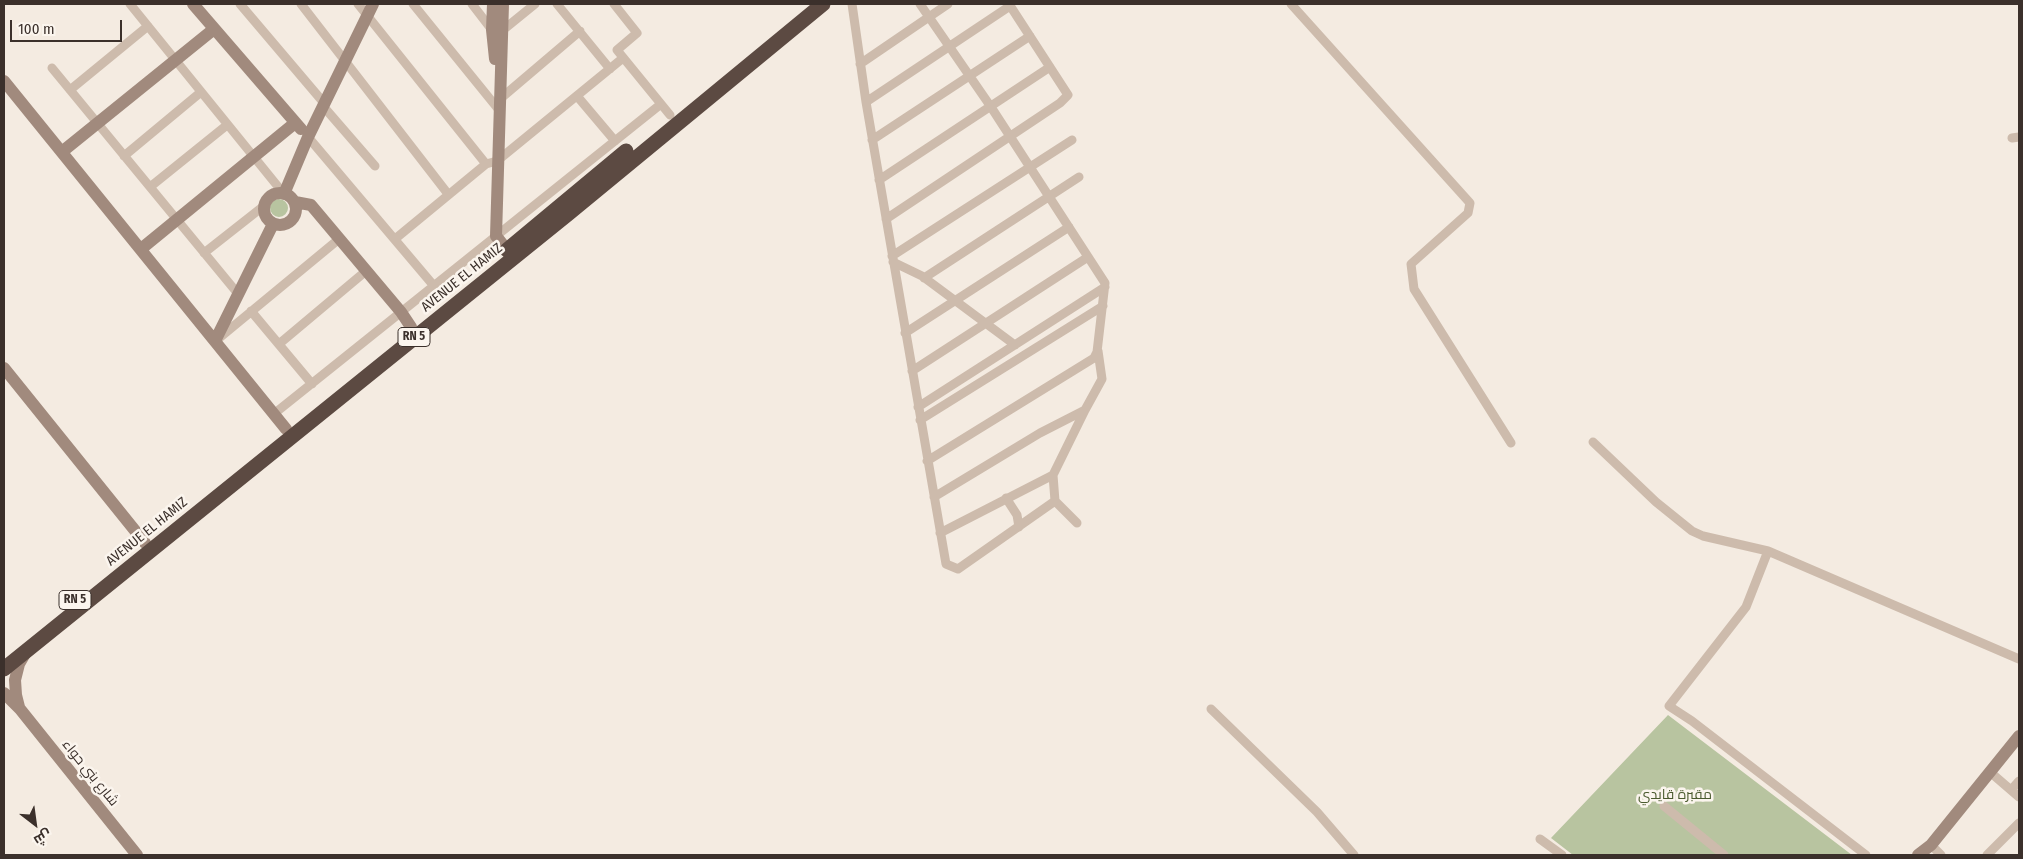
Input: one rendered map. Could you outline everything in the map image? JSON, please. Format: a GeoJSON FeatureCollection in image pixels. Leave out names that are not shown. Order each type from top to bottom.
{"type":"FeatureCollection","features":[{"type":"Feature","properties":{"kind":"highway","name":"RN 5"},"geometry":{"type":"LineString","coordinates":[[4,657],[507,250],[666,110],[808,4]]}},
{"type":"Feature","properties":{"kind":"highway","name":"AVENUE EL HAMIZ"},"geometry":{"type":"LineString","coordinates":[[4,669],[568,214],[823,4]]}},
{"type":"Feature","properties":{"kind":"street"},"geometry":{"type":"LineString","coordinates":[[130,4],[284,194],[295,202],[311,205],[401,312],[411,328]]}},
{"type":"Feature","properties":{"kind":"street"},"geometry":{"type":"LineString","coordinates":[[193,4],[205,9],[214,28],[434,286]]}},
{"type":"Feature","properties":{"kind":"street"},"geometry":{"type":"LineString","coordinates":[[240,4],[375,166]]}},
{"type":"Feature","properties":{"kind":"street"},"geometry":{"type":"LineString","coordinates":[[300,4],[448,194]]}},
{"type":"Feature","properties":{"kind":"street"},"geometry":{"type":"LineString","coordinates":[[358,4],[370,9],[492,162]]}},
{"type":"Feature","properties":{"kind":"street"},"geometry":{"type":"LineString","coordinates":[[413,4],[499,104]]}},
{"type":"Feature","properties":{"kind":"street"},"geometry":{"type":"LineString","coordinates":[[472,4],[498,30]]}},
{"type":"Feature","properties":{"kind":"street"},"geometry":{"type":"LineString","coordinates":[[494,4],[498,30],[499,104],[492,162],[496,236],[507,250]]}},
{"type":"Feature","properties":{"kind":"street"},"geometry":{"type":"LineString","coordinates":[[498,30],[503,4]]}},
{"type":"Feature","properties":{"kind":"street"},"geometry":{"type":"LineString","coordinates":[[498,30],[535,4]]}},
{"type":"Feature","properties":{"kind":"street"},"geometry":{"type":"LineString","coordinates":[[557,4],[610,69]]}},
{"type":"Feature","properties":{"kind":"street"},"geometry":{"type":"LineString","coordinates":[[275,413],[615,141],[666,110],[617,50],[637,33],[614,4]]}},
{"type":"Feature","properties":{"kind":"street"},"geometry":{"type":"LineString","coordinates":[[852,4],[872,140],[946,564],[958,569],[1055,501]]}},
{"type":"Feature","properties":{"kind":"street"},"geometry":{"type":"LineString","coordinates":[[920,4],[991,107],[1105,283],[1097,348],[1094,358],[927,461]]}},
{"type":"Feature","properties":{"kind":"street"},"geometry":{"type":"LineString","coordinates":[[860,64],[948,4]]}},
{"type":"Feature","properties":{"kind":"street"},"geometry":{"type":"LineString","coordinates":[[1291,4],[1470,203],[1468,213],[1411,264],[1414,289],[1511,443]]}},
{"type":"Feature","properties":{"kind":"street"},"geometry":{"type":"LineString","coordinates":[[866,102],[1009,5],[1068,94],[1060,103],[886,219]]}},
{"type":"Feature","properties":{"kind":"street"},"geometry":{"type":"LineString","coordinates":[[284,194],[323,104],[370,9]]}},
{"type":"Feature","properties":{"kind":"street"},"geometry":{"type":"LineString","coordinates":[[70,90],[148,26]]}},
{"type":"Feature","properties":{"kind":"street"},"geometry":{"type":"LineString","coordinates":[[63,151],[214,28]]}},
{"type":"Feature","properties":{"kind":"street"},"geometry":{"type":"LineString","coordinates":[[499,104],[580,31]]}},
{"type":"Feature","properties":{"kind":"street"},"geometry":{"type":"LineString","coordinates":[[872,140],[1030,36]]}},
{"type":"Feature","properties":{"kind":"street"},"geometry":{"type":"LineString","coordinates":[[395,239],[448,194],[577,96],[623,58]]}},
{"type":"Feature","properties":{"kind":"street"},"geometry":{"type":"LineString","coordinates":[[52,68],[239,295]]}},
{"type":"Feature","properties":{"kind":"street"},"geometry":{"type":"LineString","coordinates":[[879,180],[1050,68]]}},
{"type":"Feature","properties":{"kind":"street"},"geometry":{"type":"LineString","coordinates":[[4,80],[286,429]]}},
{"type":"Feature","properties":{"kind":"street"},"geometry":{"type":"LineString","coordinates":[[124,156],[201,92]]}},
{"type":"Feature","properties":{"kind":"street"},"geometry":{"type":"LineString","coordinates":[[577,96],[615,141]]}},
{"type":"Feature","properties":{"kind":"street"},"geometry":{"type":"LineString","coordinates":[[141,248],[295,123]]}},
{"type":"Feature","properties":{"kind":"street"},"geometry":{"type":"LineString","coordinates":[[150,187],[227,125]]}},
{"type":"Feature","properties":{"kind":"street"},"geometry":{"type":"LineString","coordinates":[[892,259],[1072,140]]}},
{"type":"Feature","properties":{"kind":"street"},"geometry":{"type":"LineString","coordinates":[[924,278],[1079,177]]}},
{"type":"Feature","properties":{"kind":"street"},"geometry":{"type":"LineString","coordinates":[[204,252],[265,205],[272,195],[284,194]]}},
{"type":"Feature","properties":{"kind":"street"},"geometry":{"type":"LineString","coordinates":[[265,205],[264,213],[273,224],[284,225],[294,219],[296,213],[295,202]]}},
{"type":"Feature","properties":{"kind":"street"},"geometry":{"type":"LineString","coordinates":[[216,340],[273,224]]}},
{"type":"Feature","properties":{"kind":"street"},"geometry":{"type":"LineString","coordinates":[[905,333],[1069,227]]}},
{"type":"Feature","properties":{"kind":"street"},"geometry":{"type":"LineString","coordinates":[[216,340],[340,239]]}},
{"type":"Feature","properties":{"kind":"street"},"geometry":{"type":"LineString","coordinates":[[912,372],[1088,257]]}},
{"type":"Feature","properties":{"kind":"street"},"geometry":{"type":"LineString","coordinates":[[892,259],[924,278],[1015,345]]}},
{"type":"Feature","properties":{"kind":"street"},"geometry":{"type":"LineString","coordinates":[[279,344],[366,271]]}},
{"type":"Feature","properties":{"kind":"street"},"geometry":{"type":"LineString","coordinates":[[918,407],[1105,287]]}},
{"type":"Feature","properties":{"kind":"street"},"geometry":{"type":"LineString","coordinates":[[920,420],[1103,306]]}},
{"type":"Feature","properties":{"kind":"street"},"geometry":{"type":"LineString","coordinates":[[251,311],[312,384]]}},
{"type":"Feature","properties":{"kind":"street"},"geometry":{"type":"LineString","coordinates":[[1077,524],[1055,501],[1053,475],[1102,379],[1097,348]]}},
{"type":"Feature","properties":{"kind":"street"},"geometry":{"type":"LineString","coordinates":[[4,368],[145,544]]}},
{"type":"Feature","properties":{"kind":"street"},"geometry":{"type":"LineString","coordinates":[[934,497],[1040,433],[1085,410]]}},
{"type":"Feature","properties":{"kind":"street"},"geometry":{"type":"LineString","coordinates":[[1593,442],[1656,502],[1692,531],[1703,536],[1768,551],[2019,660]]}},
{"type":"Feature","properties":{"kind":"street"},"geometry":{"type":"LineString","coordinates":[[940,533],[1053,475]]}},
{"type":"Feature","properties":{"kind":"street"},"geometry":{"type":"LineString","coordinates":[[1006,498],[1017,515],[1019,527]]}},
{"type":"Feature","properties":{"kind":"street"},"geometry":{"type":"LineString","coordinates":[[1768,551],[1746,607],[1669,706],[1692,721],[1866,855]]}},
{"type":"Feature","properties":{"kind":"street","name":"شارع بني حواء"},"geometry":{"type":"LineString","coordinates":[[20,709],[16,695],[16,680],[19,664],[26,651]]}},
{"type":"Feature","properties":{"kind":"street","name":"شارع بني حواء"},"geometry":{"type":"LineString","coordinates":[[4,693],[20,709],[137,855]]}},
{"type":"Feature","properties":{"kind":"street"},"geometry":{"type":"LineString","coordinates":[[1211,709],[1317,812],[1354,855]]}},
{"type":"Feature","properties":{"kind":"street"},"geometry":{"type":"LineString","coordinates":[[1918,855],[1931,845],[2019,736]]}},
{"type":"Feature","properties":{"kind":"street"},"geometry":{"type":"LineString","coordinates":[[1990,772],[2019,797]]}},
{"type":"Feature","properties":{"kind":"street"},"geometry":{"type":"LineString","coordinates":[[2011,790],[2019,781]]}},
{"type":"Feature","properties":{"kind":"street"},"geometry":{"type":"LineString","coordinates":[[1664,806],[1724,855]]}},
{"type":"Feature","properties":{"kind":"street"},"geometry":{"type":"LineString","coordinates":[[1987,855],[2019,823]]}},
{"type":"Feature","properties":{"kind":"street"},"geometry":{"type":"LineString","coordinates":[[1540,839],[1562,855]]}},
{"type":"Feature","properties":{"kind":"street"},"geometry":{"type":"LineString","coordinates":[[1931,845],[1941,855]]}},
{"type":"Feature","properties":{"kind":"green space"},"geometry":{"type":"Polygon","coordinates":[[[279,199],[285,202],[288,208],[285,214],[279,217],[273,214],[270,208],[273,202],[279,199]]]}},
{"type":"Feature","properties":{"kind":"green space","name":"مقبرة قايدي"},"geometry":{"type":"Polygon","coordinates":[[[1668,715],[1852,855],[1573,855],[1551,838],[1668,715]]]}}]}
